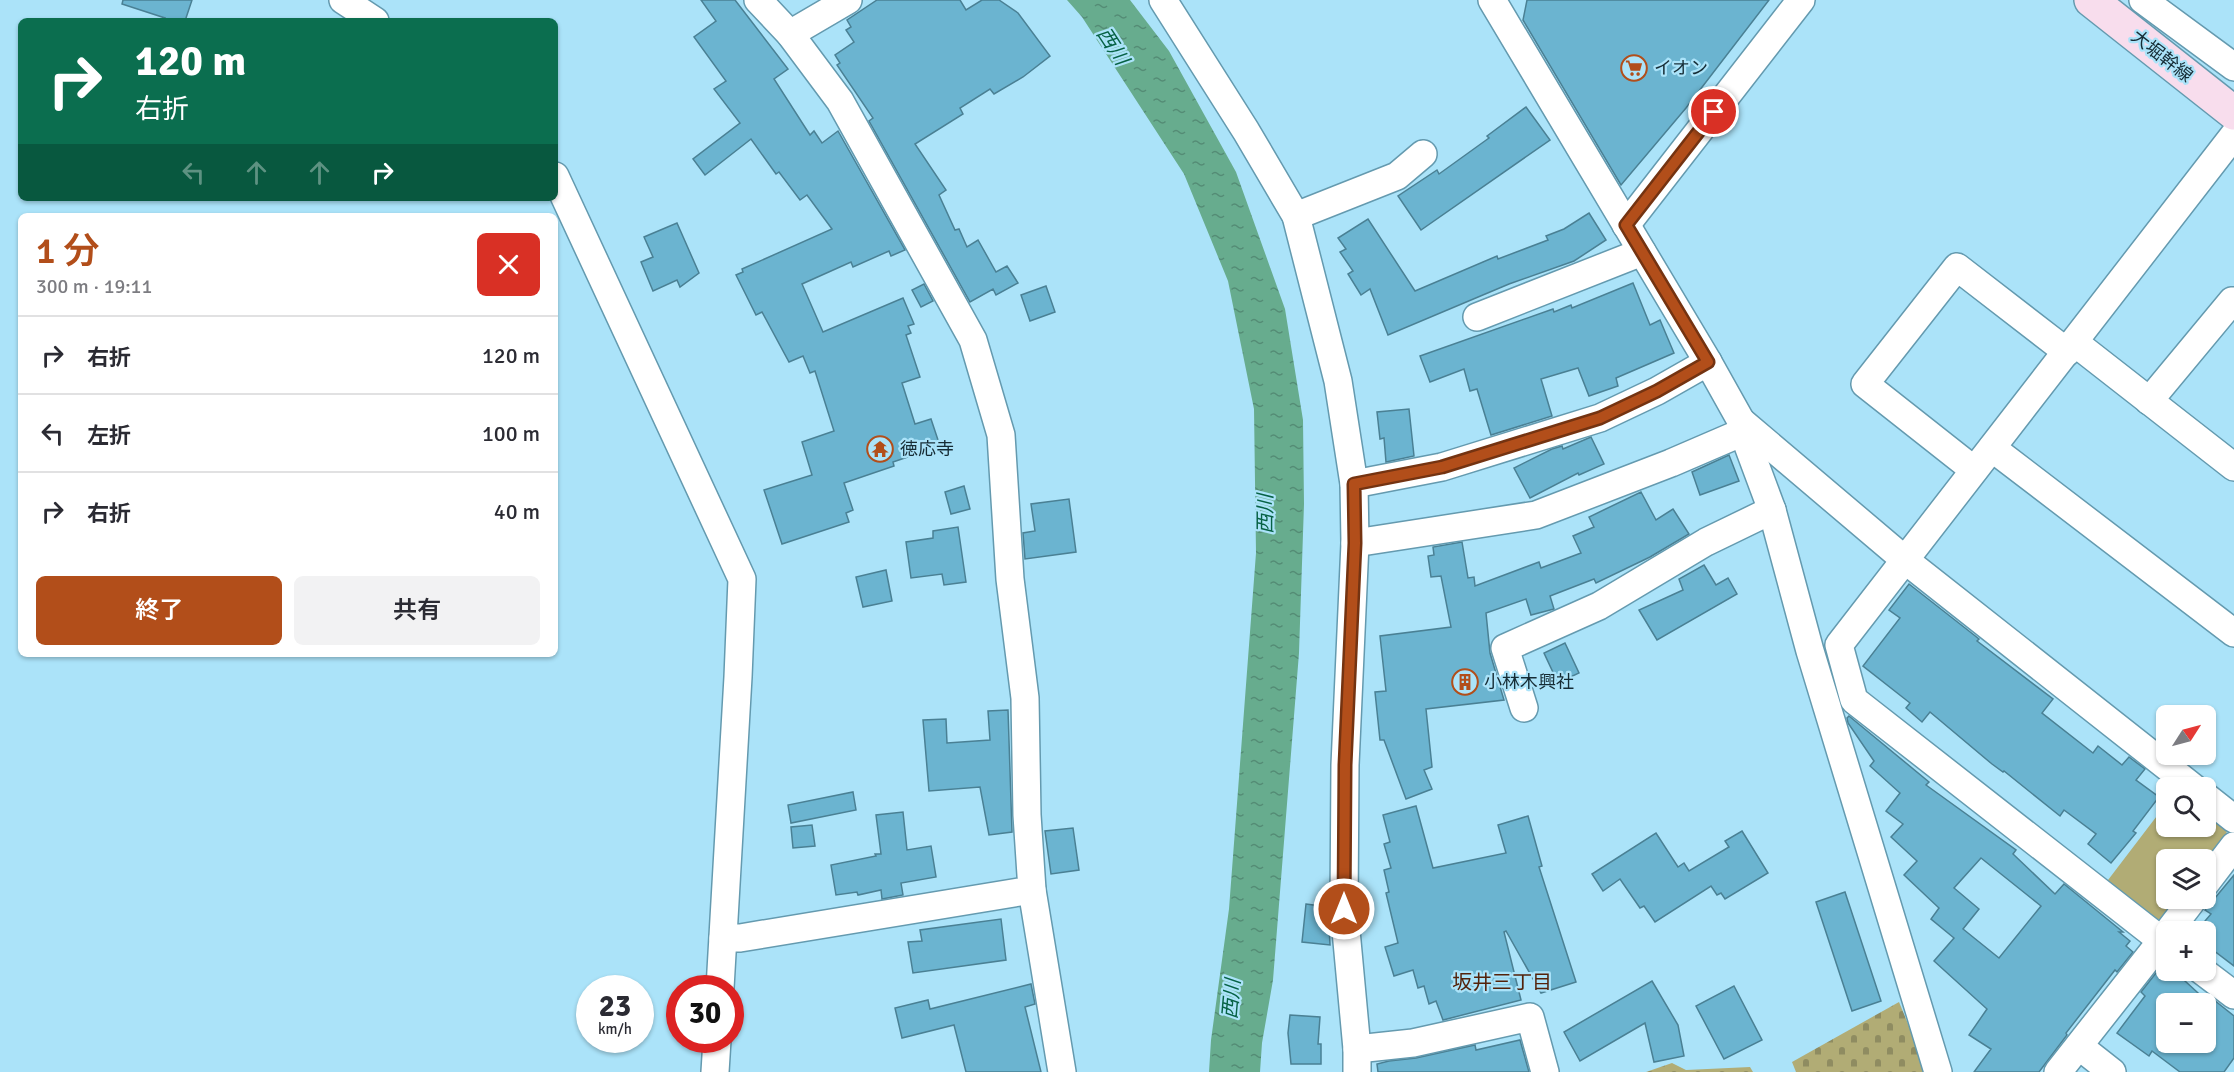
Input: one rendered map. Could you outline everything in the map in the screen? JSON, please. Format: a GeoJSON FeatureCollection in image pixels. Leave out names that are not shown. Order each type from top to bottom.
{"type":"FeatureCollection","features":[{"type":"Feature","properties":{"kind":"street"},"geometry":{"type":"LineString","coordinates":[[343,0],[370,18]]}},
{"type":"Feature","properties":{"kind":"street"},"geometry":{"type":"LineString","coordinates":[[758,0],[790,34],[840,101],[973,340],[1001,435],[1010,579],[1024,698],[1027,814],[1032,890],[1062,1072]]}},
{"type":"Feature","properties":{"kind":"street"},"geometry":{"type":"LineString","coordinates":[[790,34],[848,0]]}},
{"type":"Feature","properties":{"kind":"street"},"geometry":{"type":"LineString","coordinates":[[1163,0],[1246,130],[1296,216],[1338,381],[1354,484],[1355,543],[1345,765],[1344,909],[1357,1060],[1413,1043],[1530,1017],[1545,1072]]}},
{"type":"Feature","properties":{"kind":"street"},"geometry":{"type":"LineString","coordinates":[[1492,0],[1708,362],[1742,427],[1772,510],[1810,651],[1938,1072]]}},
{"type":"Feature","properties":{"kind":"street"},"geometry":{"type":"LineString","coordinates":[[1626,225],[1801,0]]}},
{"type":"Feature","properties":{"kind":"street","name":"大堀幹線"},"geometry":{"type":"LineString","coordinates":[[2091,0],[2234,113]]}},
{"type":"Feature","properties":{"kind":"street"},"geometry":{"type":"LineString","coordinates":[[2143,0],[2234,67]]}},
{"type":"Feature","properties":{"kind":"street"},"geometry":{"type":"LineString","coordinates":[[1810,651],[1839,645],[2234,135]]}},
{"type":"Feature","properties":{"kind":"street"},"geometry":{"type":"LineString","coordinates":[[1296,216],[1397,176],[1423,154]]}},
{"type":"Feature","properties":{"kind":"street"},"geometry":{"type":"LineString","coordinates":[[558,182],[742,579],[738,689],[721,975]]}},
{"type":"Feature","properties":{"kind":"street"},"geometry":{"type":"LineString","coordinates":[[1477,317],[1642,252]]}},
{"type":"Feature","properties":{"kind":"street"},"geometry":{"type":"LineString","coordinates":[[1974,470],[1865,384],[1957,267],[2149,401],[2234,467]]}},
{"type":"Feature","properties":{"kind":"street"},"geometry":{"type":"LineString","coordinates":[[2149,401],[2232,301]]}},
{"type":"Feature","properties":{"kind":"street"},"geometry":{"type":"LineString","coordinates":[[1354,484],[1442,467],[1600,418],[1657,391],[1708,362]]}},
{"type":"Feature","properties":{"kind":"street"},"geometry":{"type":"LineString","coordinates":[[1355,543],[1536,515],[1671,463],[1742,427]]}},
{"type":"Feature","properties":{"kind":"street"},"geometry":{"type":"LineString","coordinates":[[1742,427],[1905,560],[2180,777]]}},
{"type":"Feature","properties":{"kind":"street"},"geometry":{"type":"LineString","coordinates":[[1992,448],[2234,633]]}},
{"type":"Feature","properties":{"kind":"street"},"geometry":{"type":"LineString","coordinates":[[1524,708],[1505,648],[1599,606],[1706,542],[1772,510]]}},
{"type":"Feature","properties":{"kind":"street"},"geometry":{"type":"LineString","coordinates":[[1839,645],[1854,700],[2156,931]]}},
{"type":"Feature","properties":{"kind":"street"},"geometry":{"type":"LineString","coordinates":[[2216,805],[2234,819]]}},
{"type":"Feature","properties":{"kind":"street"},"geometry":{"type":"LineString","coordinates":[[2216,870],[2234,846]]}},
{"type":"Feature","properties":{"kind":"street"},"geometry":{"type":"LineString","coordinates":[[723,938],[740,938],[1032,890]]}},
{"type":"Feature","properties":{"kind":"street"},"geometry":{"type":"LineString","coordinates":[[2058,1072],[2156,949]]}},
{"type":"Feature","properties":{"kind":"street"},"geometry":{"type":"LineString","coordinates":[[2216,981],[2234,995]]}},
{"type":"Feature","properties":{"kind":"street"},"geometry":{"type":"LineString","coordinates":[[2079,1046],[2112,1072]]}},
{"type":"Feature","properties":{"kind":"street"},"geometry":{"type":"LineString","coordinates":[[714,1072],[716,1053]]}},
{"type":"Feature","properties":{"kind":"green space"},"geometry":{"type":"Polygon","coordinates":[[[2156,817],[2156,837],[2216,837],[2216,817],[2226,825],[2227,838],[2216,852],[2216,849],[2156,849],[2156,909],[2171,909],[2163,918],[2149,922],[2105,884],[2156,817]]]}},
{"type":"Feature","properties":{"kind":"green space"},"geometry":{"type":"Polygon","coordinates":[[[1899,1002],[1928,1072],[1796,1072],[1792,1062],[1899,1002]]]}},
{"type":"Feature","properties":{"kind":"green space"},"geometry":{"type":"Polygon","coordinates":[[[1672,1063],[1686,1070],[1750,1067],[1753,1072],[1646,1072],[1672,1063]]]}},
{"type":"Feature","properties":{"kind":"water","name":"西川"},"geometry":{"type":"Polygon","coordinates":[[[1067,0],[1130,0],[1169,51],[1236,172],[1285,309],[1303,420],[1304,504],[1299,653],[1273,980],[1262,1043],[1260,1072],[1209,1072],[1211,1040],[1229,909],[1256,553],[1254,409],[1228,281],[1184,174],[1082,17],[1067,0]]]}},
{"type":"Feature","properties":{"kind":"building"},"geometry":{"type":"Polygon","coordinates":[[[123,0],[192,0],[186,18],[165,18],[122,4],[123,0]]]}},
{"type":"Feature","properties":{"kind":"building"},"geometry":{"type":"Polygon","coordinates":[[[701,0],[735,0],[788,69],[774,79],[810,135],[814,131],[822,143],[838,131],[905,250],[891,256],[889,251],[853,267],[851,262],[802,284],[823,332],[903,298],[914,324],[908,326],[911,333],[906,335],[920,377],[902,383],[915,424],[931,419],[940,446],[893,462],[894,466],[844,483],[853,510],[846,513],[849,522],[782,544],[764,490],[812,475],[802,442],[834,431],[815,371],[810,373],[803,356],[789,362],[762,312],[756,315],[736,275],[743,272],[742,269],[832,229],[807,195],[800,200],[779,172],[776,174],[751,139],[705,175],[693,159],[740,123],[714,89],[726,81],[694,37],[716,21],[701,0]]]}},
{"type":"Feature","properties":{"kind":"building"},"geometry":{"type":"Polygon","coordinates":[[[877,0],[960,0],[966,10],[982,0],[999,0],[1018,13],[1050,56],[1023,77],[994,94],[990,89],[960,108],[963,114],[915,144],[946,190],[939,195],[955,230],[959,229],[967,247],[978,240],[996,272],[1007,266],[1018,283],[996,295],[993,289],[970,302],[869,121],[873,118],[837,65],[840,63],[835,55],[854,42],[846,30],[851,27],[847,20],[877,0]]]}},
{"type":"Feature","properties":{"kind":"building","name":"イオン"},"geometry":{"type":"Polygon","coordinates":[[[1527,0],[1769,0],[1686,108],[1621,185],[1523,20],[1527,0]]]}},
{"type":"Feature","properties":{"kind":"building"},"geometry":{"type":"Polygon","coordinates":[[[1526,107],[1550,140],[1421,230],[1398,196],[1437,170],[1439,174],[1489,138],[1487,136],[1526,107]]]}},
{"type":"Feature","properties":{"kind":"building"},"geometry":{"type":"Polygon","coordinates":[[[1589,213],[1606,240],[1574,261],[1509,284],[1388,335],[1370,289],[1361,295],[1348,274],[1353,271],[1340,252],[1346,249],[1338,238],[1368,219],[1415,291],[1497,256],[1498,259],[1548,240],[1546,236],[1564,229],[1589,213]]]}},
{"type":"Feature","properties":{"kind":"building"},"geometry":{"type":"Polygon","coordinates":[[[677,223],[699,273],[680,287],[677,280],[653,291],[641,262],[653,257],[644,237],[677,223]]]}},
{"type":"Feature","properties":{"kind":"building"},"geometry":{"type":"Polygon","coordinates":[[[1633,283],[1650,325],[1660,320],[1674,353],[1616,378],[1618,386],[1589,396],[1578,368],[1541,379],[1552,416],[1491,435],[1477,389],[1470,391],[1464,369],[1430,382],[1420,356],[1553,309],[1554,312],[1571,305],[1572,308],[1633,283]]]}},
{"type":"Feature","properties":{"kind":"building"},"geometry":{"type":"Polygon","coordinates":[[[924,284],[933,301],[921,307],[912,290],[924,284]]]}},
{"type":"Feature","properties":{"kind":"building"},"geometry":{"type":"Polygon","coordinates":[[[1046,286],[1055,312],[1030,321],[1021,295],[1046,286]]]}},
{"type":"Feature","properties":{"kind":"building"},"geometry":{"type":"Polygon","coordinates":[[[1409,409],[1414,456],[1386,462],[1384,438],[1380,439],[1377,412],[1409,409]]]}},
{"type":"Feature","properties":{"kind":"building"},"geometry":{"type":"Polygon","coordinates":[[[1591,437],[1604,464],[1579,475],[1578,473],[1530,498],[1514,468],[1552,449],[1562,446],[1563,449],[1591,437]]]}},
{"type":"Feature","properties":{"kind":"building"},"geometry":{"type":"Polygon","coordinates":[[[1729,455],[1739,481],[1700,495],[1692,472],[1729,455]]]}},
{"type":"Feature","properties":{"kind":"building"},"geometry":{"type":"Polygon","coordinates":[[[964,486],[970,509],[951,514],[945,492],[964,486]]]}},
{"type":"Feature","properties":{"kind":"building"},"geometry":{"type":"Polygon","coordinates":[[[1641,492],[1656,520],[1673,509],[1689,534],[1650,557],[1596,583],[1594,579],[1550,596],[1554,609],[1531,615],[1526,599],[1486,613],[1490,653],[1504,700],[1426,709],[1432,767],[1424,770],[1432,789],[1406,799],[1384,740],[1380,740],[1375,692],[1386,691],[1380,636],[1451,627],[1441,576],[1431,577],[1428,556],[1434,555],[1433,547],[1462,542],[1468,578],[1474,577],[1475,586],[1539,562],[1541,568],[1581,553],[1573,536],[1594,527],[1589,517],[1641,492]]]}},
{"type":"Feature","properties":{"kind":"building"},"geometry":{"type":"Polygon","coordinates":[[[1069,499],[1076,552],[1025,559],[1023,533],[1035,531],[1031,504],[1069,499]]]}},
{"type":"Feature","properties":{"kind":"building"},"geometry":{"type":"Polygon","coordinates":[[[958,527],[966,582],[944,585],[942,574],[911,578],[906,542],[933,538],[933,531],[958,527]]]}},
{"type":"Feature","properties":{"kind":"building"},"geometry":{"type":"Polygon","coordinates":[[[1704,565],[1716,585],[1728,578],[1737,594],[1657,640],[1639,610],[1683,590],[1679,579],[1704,565]]]}},
{"type":"Feature","properties":{"kind":"building"},"geometry":{"type":"Polygon","coordinates":[[[886,570],[892,601],[863,607],[856,577],[886,570]]]}},
{"type":"Feature","properties":{"kind":"building"},"geometry":{"type":"Polygon","coordinates":[[[1909,584],[1979,639],[1977,641],[2053,699],[2042,713],[2093,753],[2098,746],[2122,765],[2129,757],[2145,769],[2136,780],[2156,795],[2156,801],[2133,831],[2136,833],[2111,863],[2088,844],[2096,834],[2064,810],[2060,816],[1992,764],[1930,712],[1922,722],[1906,708],[1910,703],[1863,666],[1900,618],[1889,610],[1909,584]]]}},
{"type":"Feature","properties":{"kind":"building"},"geometry":{"type":"Polygon","coordinates":[[[1565,643],[1579,673],[1558,683],[1544,653],[1565,643]]]}},
{"type":"Feature","properties":{"kind":"building"},"geometry":{"type":"Polygon","coordinates":[[[1008,710],[1012,832],[989,835],[980,787],[929,791],[923,720],[946,719],[947,743],[990,740],[988,711],[1008,710]]]}},
{"type":"Feature","properties":{"kind":"building"},"geometry":{"type":"Polygon","coordinates":[[[1849,716],[1929,782],[1926,785],[2016,850],[2013,854],[2055,894],[2064,884],[2123,932],[2119,932],[2130,941],[2126,946],[2133,952],[2117,972],[2115,970],[2039,1072],[1974,1072],[1991,1049],[1969,1035],[1987,1009],[1934,961],[1954,938],[1931,919],[1939,908],[1904,875],[1917,861],[1891,837],[1903,824],[1886,811],[1900,793],[1870,766],[1874,761],[1848,723],[1849,716]],[[1981,858],[1954,888],[1979,909],[1963,929],[1999,958],[2041,906],[1981,858]]]}},
{"type":"Feature","properties":{"kind":"building"},"geometry":{"type":"Polygon","coordinates":[[[853,792],[856,810],[791,823],[788,805],[853,792]]]}},
{"type":"Feature","properties":{"kind":"building"},"geometry":{"type":"Polygon","coordinates":[[[1416,806],[1433,868],[1506,853],[1498,825],[1528,816],[1542,866],[1539,867],[1576,982],[1541,993],[1506,931],[1504,932],[1521,1000],[1443,1020],[1436,1001],[1429,1004],[1424,986],[1418,988],[1413,970],[1394,976],[1385,947],[1398,943],[1386,893],[1389,892],[1384,870],[1391,868],[1384,844],[1390,842],[1383,815],[1416,806]]]}},
{"type":"Feature","properties":{"kind":"building"},"geometry":{"type":"Polygon","coordinates":[[[903,812],[907,850],[931,846],[936,877],[901,883],[903,895],[882,899],[881,890],[858,895],[857,892],[836,895],[831,865],[881,854],[876,815],[903,812]]]}},
{"type":"Feature","properties":{"kind":"building"},"geometry":{"type":"Polygon","coordinates":[[[812,825],[815,846],[793,848],[791,827],[812,825]]]}},
{"type":"Feature","properties":{"kind":"building"},"geometry":{"type":"Polygon","coordinates":[[[1073,828],[1079,870],[1051,874],[1045,831],[1073,828]]]}},
{"type":"Feature","properties":{"kind":"building"},"geometry":{"type":"Polygon","coordinates":[[[1742,831],[1768,873],[1725,899],[1721,893],[1717,895],[1711,886],[1655,922],[1644,906],[1640,908],[1620,879],[1603,891],[1592,874],[1656,833],[1678,867],[1684,863],[1689,871],[1729,847],[1725,841],[1742,831]]]}},
{"type":"Feature","properties":{"kind":"building"},"geometry":{"type":"Polygon","coordinates":[[[2234,875],[2234,966],[2216,952],[2216,921],[2205,921],[2211,914],[2206,909],[2216,909],[2216,897],[2234,875]]]}},
{"type":"Feature","properties":{"kind":"building"},"geometry":{"type":"Polygon","coordinates":[[[1845,892],[1881,1001],[1852,1011],[1816,902],[1845,892]]]}},
{"type":"Feature","properties":{"kind":"building"},"geometry":{"type":"Polygon","coordinates":[[[1306,904],[1328,907],[1330,945],[1302,942],[1306,904]]]}},
{"type":"Feature","properties":{"kind":"building"},"geometry":{"type":"Polygon","coordinates":[[[1001,919],[1006,960],[913,973],[908,942],[922,941],[920,930],[1001,919]]]}},
{"type":"Feature","properties":{"kind":"building"},"geometry":{"type":"Polygon","coordinates":[[[2156,973],[2156,981],[2185,981],[2198,993],[2156,993],[2156,1053],[2216,1053],[2216,1002],[2234,1016],[2234,1058],[2224,1072],[2180,1072],[2152,1051],[2149,1056],[2117,1033],[2145,996],[2141,992],[2156,973]]]}},
{"type":"Feature","properties":{"kind":"building"},"geometry":{"type":"Polygon","coordinates":[[[1652,981],[1678,1025],[1684,1056],[1654,1062],[1645,1023],[1580,1061],[1564,1032],[1652,981]]]}},
{"type":"Feature","properties":{"kind":"building"},"geometry":{"type":"Polygon","coordinates":[[[1031,984],[1035,1004],[1025,1007],[1041,1072],[966,1072],[954,1025],[902,1038],[895,1008],[928,1000],[930,1009],[1031,984]]]}},
{"type":"Feature","properties":{"kind":"building"},"geometry":{"type":"Polygon","coordinates":[[[1734,986],[1762,1040],[1724,1059],[1696,1006],[1734,986]]]}},
{"type":"Feature","properties":{"kind":"building"},"geometry":{"type":"Polygon","coordinates":[[[1290,1015],[1320,1017],[1318,1044],[1321,1044],[1321,1064],[1291,1064],[1288,1033],[1290,1015]]]}},
{"type":"Feature","properties":{"kind":"building"},"geometry":{"type":"Polygon","coordinates":[[[1520,1040],[1529,1072],[1378,1072],[1377,1064],[1389,1061],[1416,1058],[1475,1045],[1476,1050],[1520,1040]]]}},
{"type":"Feature","properties":{"kind":"place","name":"イオン"},"geometry":{"type":"Point","coordinates":[1634,68]}},
{"type":"Feature","properties":{"kind":"place","name":"徳応寺"},"geometry":{"type":"Point","coordinates":[880,449]}},
{"type":"Feature","properties":{"kind":"place","name":"小林木興社"},"geometry":{"type":"Point","coordinates":[1465,682]}},
{"type":"Feature","properties":{"kind":"district","name":"坂井三丁目"},"geometry":{"type":"Point","coordinates":[1502,982]}},
{"type":"Feature","properties":{"kind":"route"},"geometry":{"type":"LineString","coordinates":[[1344,909],[1345,765],[1355,543],[1354,484],[1442,467],[1600,418],[1657,391],[1708,362],[1626,225],[1714,112]]}}]}
